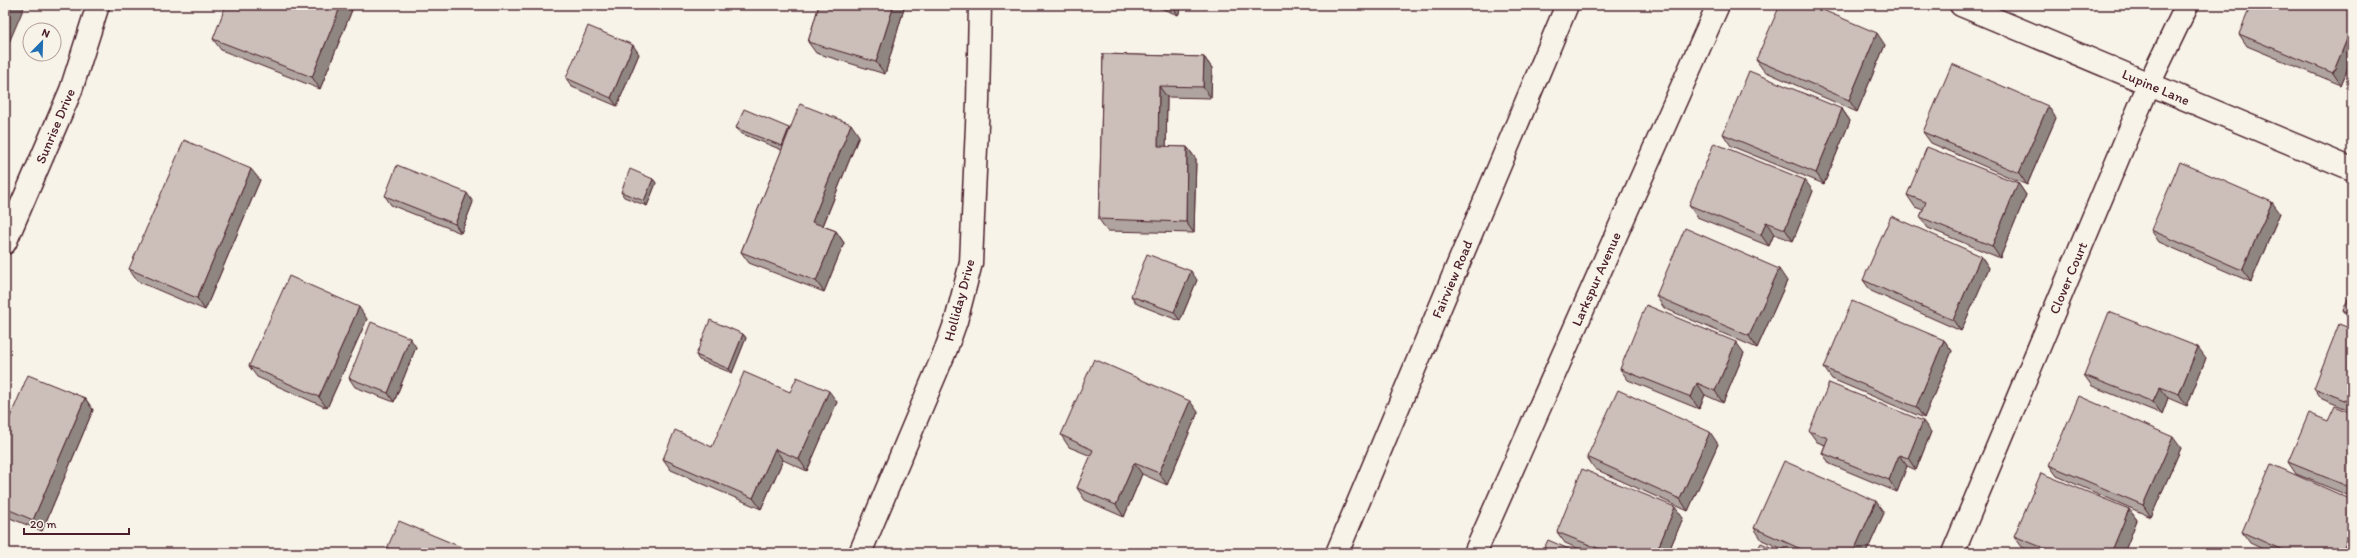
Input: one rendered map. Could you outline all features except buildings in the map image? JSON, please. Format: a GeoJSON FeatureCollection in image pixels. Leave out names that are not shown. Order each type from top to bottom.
{"type":"FeatureCollection","features":[{"type":"Feature","properties":{"kind":"street","name":"Sunrise Drive"},"geometry":{"type":"LineString","coordinates":[[5,243],[71,90],[98,5]]}},
{"type":"Feature","properties":{"kind":"street","name":"Holliday Drive"},"geometry":{"type":"LineString","coordinates":[[860,553],[946,349],[956,321],[971,263],[978,102],[980,5]]}},
{"type":"Feature","properties":{"kind":"street","name":"Fairview Road"},"geometry":{"type":"LineString","coordinates":[[1337,553],[1567,5]]}},
{"type":"Feature","properties":{"kind":"street","name":"Larkspur Avenue"},"geometry":{"type":"LineString","coordinates":[[1475,553],[1718,5]]}},
{"type":"Feature","properties":{"kind":"street","name":"Lupine Lane"},"geometry":{"type":"LineString","coordinates":[[1961,5],[2352,169]]}},
{"type":"Feature","properties":{"kind":"street","name":"Clover Court"},"geometry":{"type":"LineString","coordinates":[[1953,553],[2149,84],[2187,5]]}}]}
